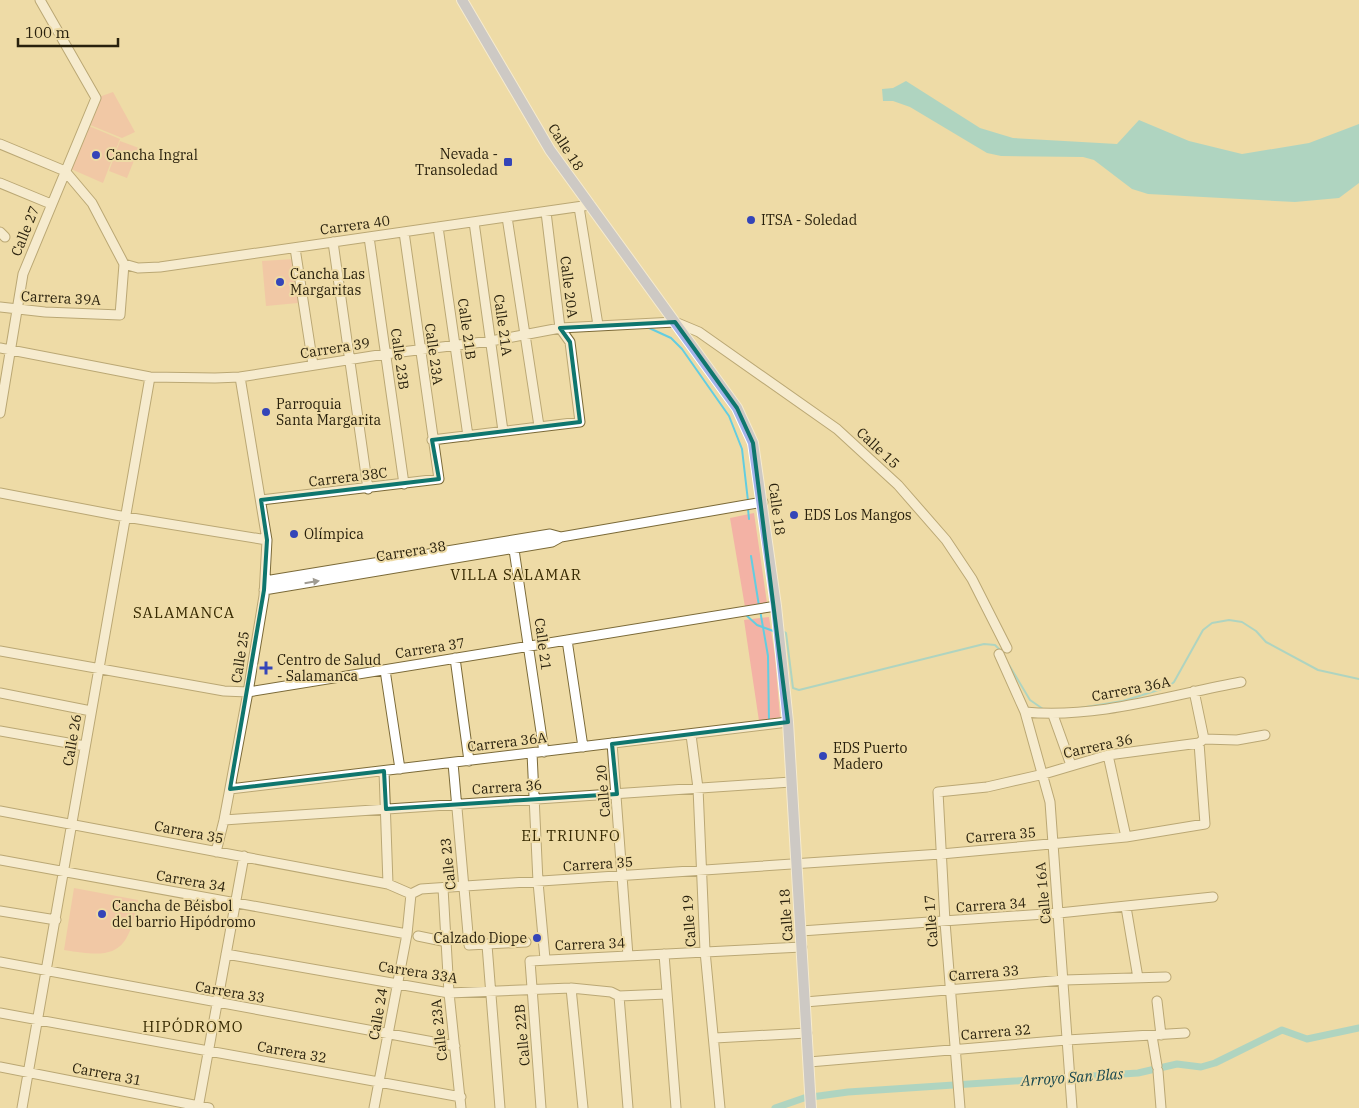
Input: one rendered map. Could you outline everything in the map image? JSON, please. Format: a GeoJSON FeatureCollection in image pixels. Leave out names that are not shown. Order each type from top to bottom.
{"type":"FeatureCollection","features":[{"type":"Feature","properties":{"kind":"main road","name":"Calle 18"},"geometry":{"type":"LineString","coordinates":[[462,0],[584,206],[674,322],[737,408],[753,443],[763,502],[788,722],[811,1106]]}},
{"type":"Feature","properties":{"kind":"street","name":"Calle 27"},"geometry":{"type":"LineString","coordinates":[[0,412],[23,274],[96,98],[40,0]]}},
{"type":"Feature","properties":{"kind":"street"},"geometry":{"type":"LineString","coordinates":[[0,144],[65,171],[97,211],[124,264]]}},
{"type":"Feature","properties":{"kind":"street"},"geometry":{"type":"LineString","coordinates":[[0,183],[51,204]]}},
{"type":"Feature","properties":{"kind":"street","name":"Carrera 40"},"geometry":{"type":"LineString","coordinates":[[124,264],[138,268],[160,268],[584,206]]}},
{"type":"Feature","properties":{"kind":"street"},"geometry":{"type":"LineString","coordinates":[[584,206],[598,325]]}},
{"type":"Feature","properties":{"kind":"street","name":"Calle 20A"},"geometry":{"type":"LineString","coordinates":[[539,426],[580,422],[570,342],[560,328],[546,212]]}},
{"type":"Feature","properties":{"kind":"street"},"geometry":{"type":"LineString","coordinates":[[432,440],[539,426],[508,217]]}},
{"type":"Feature","properties":{"kind":"street","name":"Calle 21A"},"geometry":{"type":"LineString","coordinates":[[474,222],[503,431]]}},
{"type":"Feature","properties":{"kind":"street","name":"Calle 21B"},"geometry":{"type":"LineString","coordinates":[[438,227],[468,436]]}},
{"type":"Feature","properties":{"kind":"street","name":"Calle 23A"},"geometry":{"type":"LineString","coordinates":[[404,232],[439,479]]}},
{"type":"Feature","properties":{"kind":"street","name":"Calle 23B"},"geometry":{"type":"LineString","coordinates":[[368,237],[404,484]]}},
{"type":"Feature","properties":{"kind":"street"},"geometry":{"type":"LineString","coordinates":[[333,242],[368,489]]}},
{"type":"Feature","properties":{"kind":"street"},"geometry":{"type":"LineString","coordinates":[[295,248],[313,365]]}},
{"type":"Feature","properties":{"kind":"street","name":"Carrera 39A"},"geometry":{"type":"LineString","coordinates":[[0,307],[17,310],[120,315],[124,264]]}},
{"type":"Feature","properties":{"kind":"street","name":"Carrera 39"},"geometry":{"type":"LineString","coordinates":[[0,348],[150,377],[240,377],[385,354],[491,341],[560,328],[674,322]]}},
{"type":"Feature","properties":{"kind":"street","name":"Calle 15"},"geometry":{"type":"LineString","coordinates":[[674,322],[699,332],[837,429],[898,485],[951,548],[972,579],[1007,648]]}},
{"type":"Feature","properties":{"kind":"street","name":"Calle 26"},"geometry":{"type":"LineString","coordinates":[[22,1108],[65,872],[98,669],[150,377]]}},
{"type":"Feature","properties":{"kind":"street","name":"Calle 25"},"geometry":{"type":"LineString","coordinates":[[216,852],[224,820],[248,692],[264,585],[267,540],[240,377]]}},
{"type":"Feature","properties":{"kind":"street","name":"Carrera 38C"},"geometry":{"type":"LineString","coordinates":[[261,500],[368,489],[439,479]]}},
{"type":"Feature","properties":{"kind":"street"},"geometry":{"type":"LineString","coordinates":[[0,492],[126,517],[267,540]]}},
{"type":"Feature","properties":{"kind":"street","name":"Carrera 38"},"geometry":{"type":"LineString","coordinates":[[264,585],[513,544],[550,534],[561,537],[763,502]]}},
{"type":"Feature","properties":{"kind":"street","name":"Calle 21"},"geometry":{"type":"LineString","coordinates":[[513,544],[544,752]]}},
{"type":"Feature","properties":{"kind":"street","name":"Carrera 37"},"geometry":{"type":"LineString","coordinates":[[0,651],[224,691],[248,692],[776,606]]}},
{"type":"Feature","properties":{"kind":"street"},"geometry":{"type":"LineString","coordinates":[[567,640],[583,747]]}},
{"type":"Feature","properties":{"kind":"street","name":"Calle 16A"},"geometry":{"type":"LineString","coordinates":[[999,654],[1025,712],[1044,774],[1050,802],[1072,1108]]}},
{"type":"Feature","properties":{"kind":"street"},"geometry":{"type":"LineString","coordinates":[[455,658],[469,761]]}},
{"type":"Feature","properties":{"kind":"street"},"geometry":{"type":"LineString","coordinates":[[385,670],[400,769]]}},
{"type":"Feature","properties":{"kind":"street","name":"Carrera 36A"},"geometry":{"type":"LineString","coordinates":[[1025,712],[1053,714],[1114,708],[1241,682]]}},
{"type":"Feature","properties":{"kind":"street"},"geometry":{"type":"LineString","coordinates":[[1194,691],[1202,741]]}},
{"type":"Feature","properties":{"kind":"street"},"geometry":{"type":"LineString","coordinates":[[0,692],[91,711]]}},
{"type":"Feature","properties":{"kind":"street"},"geometry":{"type":"LineString","coordinates":[[1053,714],[1071,765]]}},
{"type":"Feature","properties":{"kind":"street","name":"Carrera 36A"},"geometry":{"type":"LineString","coordinates":[[230,789],[788,722]]}},
{"type":"Feature","properties":{"kind":"street"},"geometry":{"type":"LineString","coordinates":[[0,731],[85,746]]}},
{"type":"Feature","properties":{"kind":"street","name":"Calle 19"},"geometry":{"type":"LineString","coordinates":[[689,734],[691,735],[698,788],[700,870],[705,951],[715,1038],[720,1108]]}},
{"type":"Feature","properties":{"kind":"street","name":"Carrera 36"},"geometry":{"type":"LineString","coordinates":[[938,792],[987,787],[1044,774],[1108,755],[1202,741],[1237,740],[1264,735]]}},
{"type":"Feature","properties":{"kind":"street","name":"Carrera 35"},"geometry":{"type":"LineString","coordinates":[[0,811],[388,884],[411,894],[421,889],[941,854],[1126,837],[1205,824],[1202,741]]}},
{"type":"Feature","properties":{"kind":"street","name":"Calle 20"},"geometry":{"type":"LineString","coordinates":[[612,744],[628,956]]}},
{"type":"Feature","properties":{"kind":"street"},"geometry":{"type":"LineString","coordinates":[[532,753],[538,882],[545,959]]}},
{"type":"Feature","properties":{"kind":"street"},"geometry":{"type":"LineString","coordinates":[[1108,755],[1126,837]]}},
{"type":"Feature","properties":{"kind":"street","name":"Calle 23"},"geometry":{"type":"LineString","coordinates":[[453,763],[469,944],[526,942]]}},
{"type":"Feature","properties":{"kind":"street"},"geometry":{"type":"LineString","coordinates":[[384,771],[388,884]]}},
{"type":"Feature","properties":{"kind":"street","name":"Carrera 36"},"geometry":{"type":"LineString","coordinates":[[224,820],[791,782]]}},
{"type":"Feature","properties":{"kind":"street","name":"Calle 17"},"geometry":{"type":"LineString","coordinates":[[938,792],[945,922],[960,1108]]}},
{"type":"Feature","properties":{"kind":"street"},"geometry":{"type":"LineString","coordinates":[[198,1107],[244,856]]}},
{"type":"Feature","properties":{"kind":"street","name":"Carrera 34"},"geometry":{"type":"LineString","coordinates":[[0,860],[407,934]]}},
{"type":"Feature","properties":{"kind":"street","name":"Calle 23A"},"geometry":{"type":"LineString","coordinates":[[443,888],[449,993],[461,1108]]}},
{"type":"Feature","properties":{"kind":"street","name":"Calle 24"},"geometry":{"type":"LineString","coordinates":[[374,1108],[407,934],[411,894]]}},
{"type":"Feature","properties":{"kind":"street","name":"Carrera 34"},"geometry":{"type":"LineString","coordinates":[[801,931],[1059,913],[1213,897]]}},
{"type":"Feature","properties":{"kind":"street"},"geometry":{"type":"LineString","coordinates":[[1126,907],[1138,978]]}},
{"type":"Feature","properties":{"kind":"street"},"geometry":{"type":"LineString","coordinates":[[0,911],[56,920]]}},
{"type":"Feature","properties":{"kind":"street"},"geometry":{"type":"LineString","coordinates":[[418,936],[447,942]]}},
{"type":"Feature","properties":{"kind":"street"},"geometry":{"type":"LineString","coordinates":[[487,944],[500,1108]]}},
{"type":"Feature","properties":{"kind":"street","name":"Carrera 34"},"geometry":{"type":"LineString","coordinates":[[530,961],[802,947]]}},
{"type":"Feature","properties":{"kind":"street","name":"Carrera 33A"},"geometry":{"type":"LineString","coordinates":[[226,954],[449,993],[571,988],[611,992],[619,996],[667,994]]}},
{"type":"Feature","properties":{"kind":"street"},"geometry":{"type":"LineString","coordinates":[[664,954],[676,1108]]}},
{"type":"Feature","properties":{"kind":"street","name":"Calle 22B"},"geometry":{"type":"LineString","coordinates":[[530,961],[541,1108]]}},
{"type":"Feature","properties":{"kind":"street","name":"Carrera 33"},"geometry":{"type":"LineString","coordinates":[[0,962],[455,1046]]}},
{"type":"Feature","properties":{"kind":"street","name":"Carrera 33"},"geometry":{"type":"LineString","coordinates":[[805,1002],[1064,980],[1166,977]]}},
{"type":"Feature","properties":{"kind":"street"},"geometry":{"type":"LineString","coordinates":[[571,988],[582,1108]]}},
{"type":"Feature","properties":{"kind":"street"},"geometry":{"type":"LineString","coordinates":[[619,996],[628,1108]]}},
{"type":"Feature","properties":{"kind":"street"},"geometry":{"type":"LineString","coordinates":[[1157,1001],[1157,1068],[1161,1108]]}},
{"type":"Feature","properties":{"kind":"street","name":"Carrera 32"},"geometry":{"type":"LineString","coordinates":[[0,1013],[461,1097]]}},
{"type":"Feature","properties":{"kind":"street"},"geometry":{"type":"LineString","coordinates":[[715,1038],[807,1033]]}},
{"type":"Feature","properties":{"kind":"street","name":"Carrera 32"},"geometry":{"type":"LineString","coordinates":[[809,1062],[1067,1040],[1185,1033]]}},
{"type":"Feature","properties":{"kind":"street","name":"Carrera 31"},"geometry":{"type":"LineString","coordinates":[[0,1067],[208,1108]]}},
{"type":"Feature","properties":{"kind":"highlighted area"},"geometry":{"type":"Polygon","coordinates":[[[675,322],[737,408],[753,443],[788,722],[612,744],[617,794],[386,809],[384,771],[230,789],[264,590],[267,540],[261,500],[439,479],[432,440],[580,422],[570,342],[560,328],[675,322]]]}},
{"type":"Feature","properties":{"kind":"shaded area"},"geometry":{"type":"Polygon","coordinates":[[[113,92],[135,132],[122,138],[90,125],[99,97],[113,92]]]}},
{"type":"Feature","properties":{"kind":"shaded area","name":"Cancha Ingral"},"geometry":{"type":"Polygon","coordinates":[[[89,126],[120,139],[103,183],[71,169],[89,126]]]}},
{"type":"Feature","properties":{"kind":"shaded area","name":"Cancha Ingral"},"geometry":{"type":"Polygon","coordinates":[[[120,141],[139,148],[127,178],[109,171],[120,141]]]}},
{"type":"Feature","properties":{"kind":"shaded area","name":"Cancha Las Margaritas"},"geometry":{"type":"Polygon","coordinates":[[[294,259],[298,303],[266,306],[262,261],[294,259]]]}},
{"type":"Feature","properties":{"kind":"shaded area"},"geometry":{"type":"Polygon","coordinates":[[[754,513],[767,603],[745,607],[730,518],[754,513]]]}},
{"type":"Feature","properties":{"kind":"shaded area"},"geometry":{"type":"Polygon","coordinates":[[[769,617],[775,657],[780,717],[759,721],[744,620],[769,617]]]}},
{"type":"Feature","properties":{"kind":"shaded area","name":"Cancha de Béisbol del barrio Hipódromo"},"geometry":{"type":"Polygon","coordinates":[[[74,888],[138,900],[130,932],[117,949],[96,954],[64,950],[74,888]]]}},
{"type":"Feature","properties":{"kind":"water"},"geometry":{"type":"Polygon","coordinates":[[[906,81],[980,128],[1013,138],[1117,144],[1139,120],[1189,141],[1242,154],[1309,143],[1359,124],[1359,183],[1339,198],[1295,202],[1148,194],[1132,189],[1094,160],[1083,157],[1001,156],[987,153],[910,107],[893,101],[883,101],[882,89],[893,88],[906,81]]]}},
{"type":"Feature","properties":{"kind":"waterway"},"geometry":{"type":"LineString","coordinates":[[647,327],[671,338],[682,349],[729,416],[742,449],[748,501]]}},
{"type":"Feature","properties":{"kind":"waterway"},"geometry":{"type":"LineString","coordinates":[[748,509],[749,519]]}},
{"type":"Feature","properties":{"kind":"waterway"},"geometry":{"type":"LineString","coordinates":[[751,556],[759,606]]}},
{"type":"Feature","properties":{"kind":"waterway"},"geometry":{"type":"LineString","coordinates":[[760,610],[768,656],[769,722]]}},
{"type":"Feature","properties":{"kind":"waterway"},"geometry":{"type":"LineString","coordinates":[[746,615],[757,625],[776,632]]}},
{"type":"Feature","properties":{"kind":"waterway"},"geometry":{"type":"LineString","coordinates":[[1080,708],[1123,701],[1168,687],[1174,682],[1203,630],[1212,623],[1229,620],[1242,622],[1256,631],[1266,642],[1318,670],[1359,679]]}},
{"type":"Feature","properties":{"kind":"waterway"},"geometry":{"type":"LineString","coordinates":[[783,631],[786,633],[793,688],[799,690],[984,644],[995,645],[1000,650]]}},
{"type":"Feature","properties":{"kind":"waterway"},"geometry":{"type":"LineString","coordinates":[[1009,665],[1030,700],[1043,709]]}},
{"type":"Feature","properties":{"kind":"waterway","name":"Arroyo San Blas"},"geometry":{"type":"LineString","coordinates":[[775,1108],[804,1098],[848,1092],[1138,1073],[1177,1064],[1201,1067],[1215,1063],[1282,1030],[1307,1039],[1359,1028]]}},
{"type":"Feature","properties":{"kind":"place","name":"Cancha Ingral"},"geometry":{"type":"Point","coordinates":[96,155]}},
{"type":"Feature","properties":{"kind":"place","name":"Nevada - Transoledad"},"geometry":{"type":"Point","coordinates":[508,162]}},
{"type":"Feature","properties":{"kind":"place","name":"ITSA - Soledad"},"geometry":{"type":"Point","coordinates":[751,220]}},
{"type":"Feature","properties":{"kind":"place","name":"Cancha Las Margaritas"},"geometry":{"type":"Point","coordinates":[280,282]}},
{"type":"Feature","properties":{"kind":"place","name":"Parroquia Santa Margarita"},"geometry":{"type":"Point","coordinates":[266,412]}},
{"type":"Feature","properties":{"kind":"place","name":"EDS Los Mangos"},"geometry":{"type":"Point","coordinates":[794,515]}},
{"type":"Feature","properties":{"kind":"place","name":"Olímpica"},"geometry":{"type":"Point","coordinates":[294,534]}},
{"type":"Feature","properties":{"kind":"place","name":"Centro de Salud - Salamanca"},"geometry":{"type":"Point","coordinates":[266,668]}},
{"type":"Feature","properties":{"kind":"place","name":"EDS Puerto Madero"},"geometry":{"type":"Point","coordinates":[823,756]}},
{"type":"Feature","properties":{"kind":"place","name":"Cancha de Béisbol del barrio Hipódromo"},"geometry":{"type":"Point","coordinates":[102,914]}},
{"type":"Feature","properties":{"kind":"place","name":"Calzado Diope"},"geometry":{"type":"Point","coordinates":[537,938]}},
{"type":"Feature","properties":{"kind":"district","name":"VILLA SALAMAR"},"geometry":{"type":"Point","coordinates":[516,574]}},
{"type":"Feature","properties":{"kind":"district","name":"SALAMANCA"},"geometry":{"type":"Point","coordinates":[184,612]}},
{"type":"Feature","properties":{"kind":"district","name":"EL TRIUNFO"},"geometry":{"type":"Point","coordinates":[571,835]}},
{"type":"Feature","properties":{"kind":"district","name":"HIPÓDROMO"},"geometry":{"type":"Point","coordinates":[193,1026]}}]}
